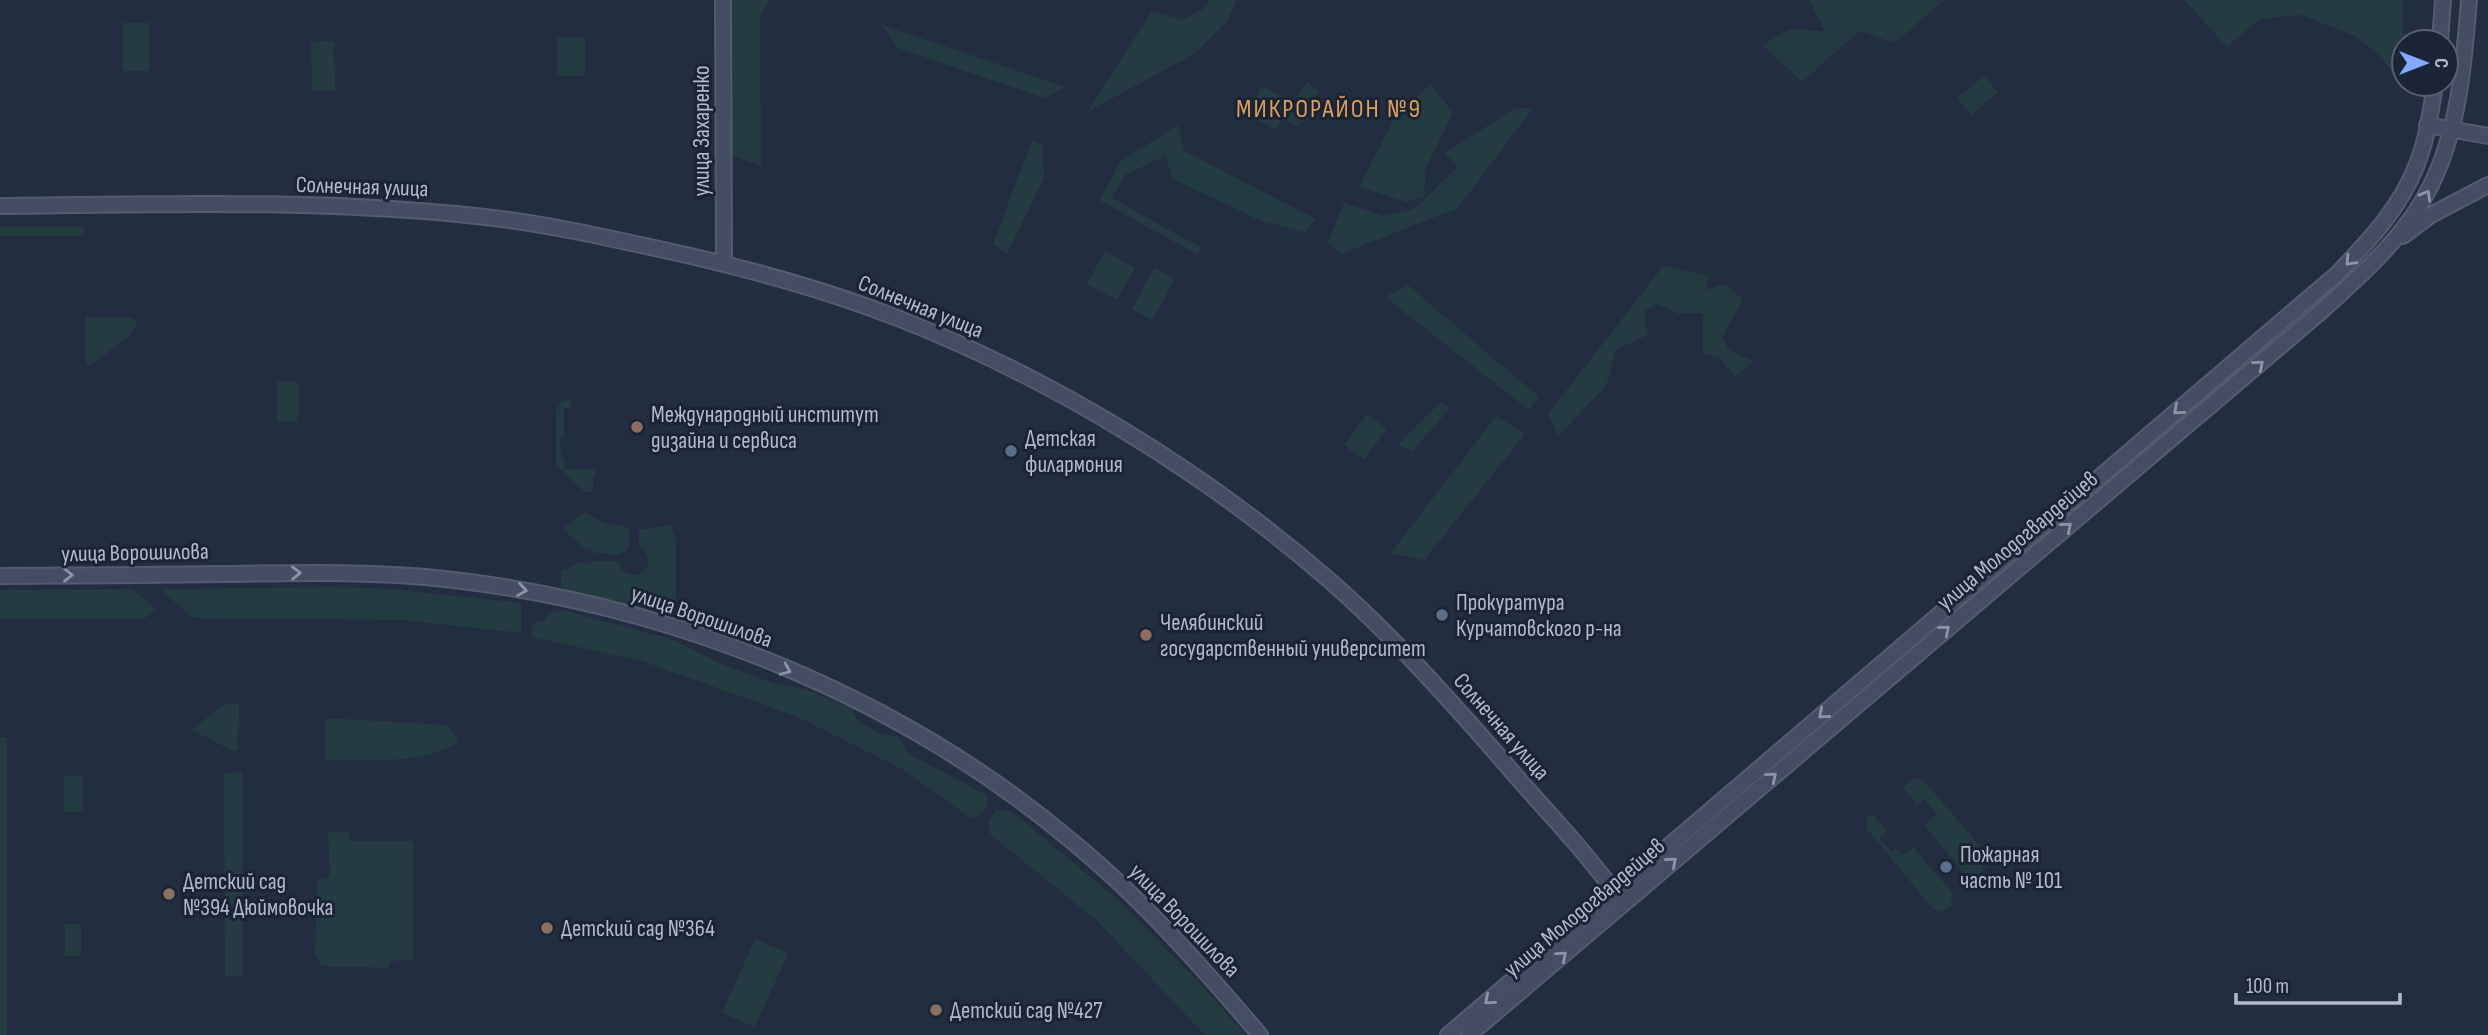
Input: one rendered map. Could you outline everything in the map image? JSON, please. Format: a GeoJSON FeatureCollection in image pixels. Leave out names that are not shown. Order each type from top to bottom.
{"type":"FeatureCollection","features":[{"type":"Feature","properties":{"kind":"street","name":"улица Захаренко"},"geometry":{"type":"LineString","coordinates":[[723,0],[724,263]]}},
{"type":"Feature","properties":{"kind":"street"},"geometry":{"type":"LineString","coordinates":[[2441,28],[2443,0]]}},
{"type":"Feature","properties":{"kind":"street","name":"улица Молодогвардейцев"},"geometry":{"type":"LineString","coordinates":[[1448,1035],[1866,697],[2317,315],[2385,249],[2418,208],[2444,155],[2463,66],[2469,0]]}},
{"type":"Feature","properties":{"kind":"street","name":"улица Молодогвардейцев"},"geometry":{"type":"LineString","coordinates":[[1469,1035],[1855,685],[2337,274],[2367,243],[2410,182],[2423,147],[2432,98]]}},
{"type":"Feature","properties":{"kind":"street"},"geometry":{"type":"LineString","coordinates":[[2427,125],[2488,136]]}},
{"type":"Feature","properties":{"kind":"street"},"geometry":{"type":"LineString","coordinates":[[2385,249],[2431,215],[2488,185]]}},
{"type":"Feature","properties":{"kind":"street","name":"Солнечная улица"},"geometry":{"type":"LineString","coordinates":[[0,205],[353,206],[491,217],[591,234],[724,263],[839,297],[953,340],[1163,454],[1330,580],[1444,694],[1621,897]]}},
{"type":"Feature","properties":{"kind":"street"},"geometry":{"type":"LineString","coordinates":[[2004,560],[2015,571]]}},
{"type":"Feature","properties":{"kind":"street","name":"улица Ворошилова"},"geometry":{"type":"LineString","coordinates":[[0,576],[304,573],[442,579],[592,604],[717,642],[855,701],[924,737],[1012,795],[1074,843],[1138,901],[1198,961],[1260,1035]]}},
{"type":"Feature","properties":{"kind":"street"},"geometry":{"type":"LineString","coordinates":[[1855,685],[1866,697]]}},
{"type":"Feature","properties":{"kind":"green space"},"geometry":{"type":"Polygon","coordinates":[[[731,0],[770,0],[760,17],[761,166],[731,155],[731,0]]]}},
{"type":"Feature","properties":{"kind":"green space"},"geometry":{"type":"Polygon","coordinates":[[[1210,0],[1236,0],[1227,22],[1194,54],[1087,112],[1152,11],[1183,20],[1206,7],[1210,0]]]}},
{"type":"Feature","properties":{"kind":"green space"},"geometry":{"type":"Polygon","coordinates":[[[1809,0],[1944,0],[1895,43],[1859,31],[1802,82],[1763,45],[1789,29],[1825,31],[1809,0]]]}},
{"type":"Feature","properties":{"kind":"green space"},"geometry":{"type":"Polygon","coordinates":[[[2184,0],[2403,0],[2403,28],[2390,28],[2390,69],[2376,52],[2353,35],[2301,15],[2260,19],[2227,47],[2184,0]]]}},
{"type":"Feature","properties":{"kind":"green space"},"geometry":{"type":"Polygon","coordinates":[[[123,23],[149,23],[149,71],[123,71],[123,23]]]}},
{"type":"Feature","properties":{"kind":"green space"},"geometry":{"type":"Polygon","coordinates":[[[882,25],[1066,87],[1045,98],[898,48],[882,25]]]}},
{"type":"Feature","properties":{"kind":"green space"},"geometry":{"type":"Polygon","coordinates":[[[557,38],[585,38],[585,76],[557,76],[557,38]]]}},
{"type":"Feature","properties":{"kind":"green space"},"geometry":{"type":"Polygon","coordinates":[[[334,41],[335,91],[312,91],[311,42],[334,41]]]}},
{"type":"Feature","properties":{"kind":"green space"},"geometry":{"type":"Polygon","coordinates":[[[1984,76],[1998,92],[1971,115],[1957,98],[1984,76]]]}},
{"type":"Feature","properties":{"kind":"green space"},"geometry":{"type":"Polygon","coordinates":[[[1307,82],[1319,92],[1297,126],[1286,120],[1285,116],[1307,82]]]}},
{"type":"Feature","properties":{"kind":"green space"},"geometry":{"type":"Polygon","coordinates":[[[1430,84],[1453,112],[1426,168],[1424,197],[1407,202],[1359,187],[1393,121],[1430,84]]]}},
{"type":"Feature","properties":{"kind":"green space"},"geometry":{"type":"Polygon","coordinates":[[[1262,86],[1291,101],[1276,130],[1247,114],[1262,86]]]}},
{"type":"Feature","properties":{"kind":"green space"},"geometry":{"type":"Polygon","coordinates":[[[1515,108],[1533,108],[1458,208],[1341,254],[1328,243],[1344,203],[1383,216],[1414,209],[1458,167],[1445,153],[1515,108]]]}},
{"type":"Feature","properties":{"kind":"green space"},"geometry":{"type":"Polygon","coordinates":[[[1178,125],[1184,151],[1316,219],[1305,232],[1259,220],[1173,179],[1165,156],[1125,175],[1112,198],[1202,248],[1196,254],[1099,200],[1121,161],[1178,125]]]}},
{"type":"Feature","properties":{"kind":"green space"},"geometry":{"type":"Polygon","coordinates":[[[1032,140],[1043,145],[1044,178],[1007,254],[993,244],[1032,140]]]}},
{"type":"Feature","properties":{"kind":"green space"},"geometry":{"type":"Polygon","coordinates":[[[0,227],[84,227],[83,236],[0,236],[0,227]]]}},
{"type":"Feature","properties":{"kind":"green space"},"geometry":{"type":"Polygon","coordinates":[[[1105,251],[1135,268],[1117,300],[1087,284],[1105,251]]]}},
{"type":"Feature","properties":{"kind":"green space"},"geometry":{"type":"Polygon","coordinates":[[[1664,265],[1709,276],[1706,290],[1725,284],[1743,300],[1722,338],[1729,350],[1753,361],[1735,377],[1719,357],[1703,354],[1703,313],[1679,314],[1657,304],[1644,311],[1647,335],[1616,350],[1606,386],[1558,436],[1548,414],[1664,265]]]}},
{"type":"Feature","properties":{"kind":"green space"},"geometry":{"type":"Polygon","coordinates":[[[1154,268],[1175,279],[1152,320],[1132,309],[1154,268]]]}},
{"type":"Feature","properties":{"kind":"green space"},"geometry":{"type":"Polygon","coordinates":[[[1408,285],[1539,397],[1529,410],[1385,297],[1408,285]]]}},
{"type":"Feature","properties":{"kind":"green space"},"geometry":{"type":"Polygon","coordinates":[[[86,317],[129,317],[134,318],[137,324],[128,337],[88,367],[86,317]]]}},
{"type":"Feature","properties":{"kind":"green space"},"geometry":{"type":"Polygon","coordinates":[[[277,382],[298,382],[298,422],[277,422],[277,382]]]}},
{"type":"Feature","properties":{"kind":"green space"},"geometry":{"type":"Polygon","coordinates":[[[563,401],[571,401],[571,408],[564,408],[564,437],[560,438],[564,469],[596,469],[593,492],[585,492],[556,465],[556,409],[563,401]]]}},
{"type":"Feature","properties":{"kind":"green space"},"geometry":{"type":"Polygon","coordinates":[[[1441,402],[1450,408],[1412,452],[1398,444],[1441,402]]]}},
{"type":"Feature","properties":{"kind":"green space"},"geometry":{"type":"Polygon","coordinates":[[[1367,414],[1387,429],[1364,460],[1344,445],[1367,414]]]}},
{"type":"Feature","properties":{"kind":"green space"},"geometry":{"type":"Polygon","coordinates":[[[1496,416],[1525,434],[1425,559],[1390,554],[1496,416]]]}},
{"type":"Feature","properties":{"kind":"green space"},"geometry":{"type":"Polygon","coordinates":[[[584,512],[603,522],[630,528],[630,546],[620,555],[585,549],[563,529],[584,512]]]}},
{"type":"Feature","properties":{"kind":"green space"},"geometry":{"type":"Polygon","coordinates":[[[671,525],[676,540],[676,617],[561,588],[561,571],[582,561],[587,564],[595,561],[619,562],[626,573],[640,574],[647,567],[649,560],[639,546],[639,530],[671,525]]]}},
{"type":"Feature","properties":{"kind":"green space"},"geometry":{"type":"Polygon","coordinates":[[[133,589],[155,609],[144,619],[0,619],[0,590],[133,589]]]}},
{"type":"Feature","properties":{"kind":"green space"},"geometry":{"type":"Polygon","coordinates":[[[160,589],[392,589],[521,603],[521,633],[403,620],[193,618],[160,589]]]}},
{"type":"Feature","properties":{"kind":"green space"},"geometry":{"type":"Polygon","coordinates":[[[561,610],[671,639],[723,665],[777,684],[805,689],[852,709],[858,721],[883,735],[899,737],[907,753],[987,795],[988,805],[979,816],[972,819],[902,769],[798,717],[642,661],[532,637],[531,628],[535,622],[546,620],[548,614],[561,610]]]}},
{"type":"Feature","properties":{"kind":"green space"},"geometry":{"type":"Polygon","coordinates":[[[224,704],[239,704],[238,751],[192,730],[224,704]]]}},
{"type":"Feature","properties":{"kind":"green space"},"geometry":{"type":"Polygon","coordinates":[[[326,718],[448,725],[460,742],[428,755],[412,758],[326,760],[326,718]]]}},
{"type":"Feature","properties":{"kind":"green space"},"geometry":{"type":"Polygon","coordinates":[[[0,737],[7,737],[7,1035],[0,1035],[0,737]]]}},
{"type":"Feature","properties":{"kind":"green space"},"geometry":{"type":"Polygon","coordinates":[[[242,772],[243,977],[225,976],[224,773],[242,772]]]}},
{"type":"Feature","properties":{"kind":"green space"},"geometry":{"type":"Polygon","coordinates":[[[64,776],[83,776],[83,812],[64,812],[64,776]]]}},
{"type":"Feature","properties":{"kind":"green space"},"geometry":{"type":"Polygon","coordinates":[[[1915,778],[1923,780],[1987,854],[1988,863],[1979,875],[1966,876],[1924,825],[1937,814],[1925,799],[1917,805],[1903,787],[1915,778]]]}},
{"type":"Feature","properties":{"kind":"green space"},"geometry":{"type":"Polygon","coordinates":[[[997,810],[1012,812],[1115,897],[1191,974],[1246,1035],[1205,1035],[1097,921],[990,834],[988,822],[997,810]]]}},
{"type":"Feature","properties":{"kind":"green space"},"geometry":{"type":"Polygon","coordinates":[[[1872,813],[1887,831],[1880,838],[1891,852],[1896,848],[1903,855],[1913,847],[1950,890],[1951,906],[1940,912],[1933,909],[1866,828],[1867,819],[1872,813]]]}},
{"type":"Feature","properties":{"kind":"green space"},"geometry":{"type":"Polygon","coordinates":[[[328,832],[348,832],[350,841],[413,841],[414,960],[391,961],[388,968],[321,966],[315,955],[317,880],[330,877],[328,832]]]}},
{"type":"Feature","properties":{"kind":"green space"},"geometry":{"type":"Polygon","coordinates":[[[65,924],[81,924],[81,956],[65,956],[65,924]]]}},
{"type":"Feature","properties":{"kind":"green space"},"geometry":{"type":"Polygon","coordinates":[[[755,939],[788,953],[755,1027],[722,1013],[755,939]]]}},
{"type":"Feature","properties":{"kind":"place","name":"Международный институт дизайна и сервиса"},"geometry":{"type":"Point","coordinates":[637,427]}},
{"type":"Feature","properties":{"kind":"place","name":"Детская филармония"},"geometry":{"type":"Point","coordinates":[1011,451]}},
{"type":"Feature","properties":{"kind":"place","name":"Прокуратура Курчатовского р-на"},"geometry":{"type":"Point","coordinates":[1442,615]}},
{"type":"Feature","properties":{"kind":"place","name":"Челябинский государственный университет"},"geometry":{"type":"Point","coordinates":[1146,635]}},
{"type":"Feature","properties":{"kind":"place","name":"Пожарная часть № 101"},"geometry":{"type":"Point","coordinates":[1946,867]}},
{"type":"Feature","properties":{"kind":"place","name":"Детский сад №394 Дюймовочка"},"geometry":{"type":"Point","coordinates":[169,894]}},
{"type":"Feature","properties":{"kind":"place","name":"Детский сад №364"},"geometry":{"type":"Point","coordinates":[547,928]}},
{"type":"Feature","properties":{"kind":"place","name":"Детский сад №427"},"geometry":{"type":"Point","coordinates":[936,1010]}},
{"type":"Feature","properties":{"kind":"district","name":"МИКРОРАЙОН №9"},"geometry":{"type":"Point","coordinates":[1329,108]}}]}
